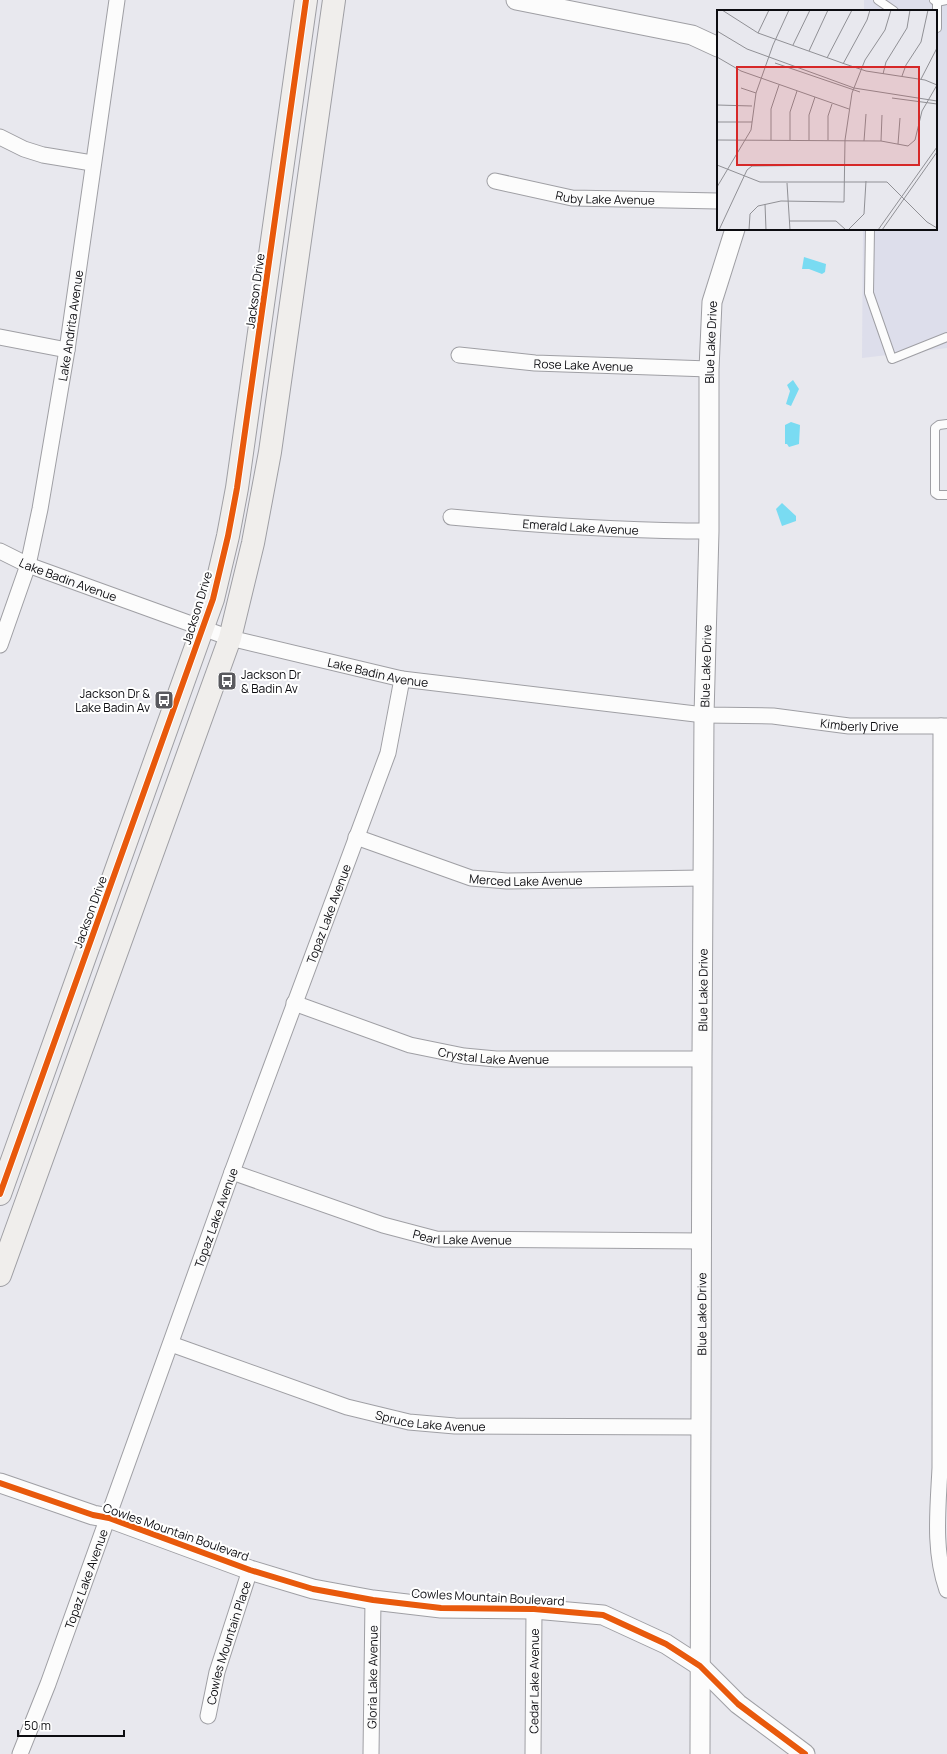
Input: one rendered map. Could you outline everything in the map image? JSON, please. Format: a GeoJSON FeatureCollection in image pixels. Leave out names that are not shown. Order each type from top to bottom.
{"type":"FeatureCollection","features":[{"type":"Feature","properties":{"kind":"main road","name":"Jackson Drive"},"geometry":{"type":"LineString","coordinates":[[0,1194],[204,628],[228,536],[237,488],[306,0]]}},
{"type":"Feature","properties":{"kind":"main road"},"geometry":{"type":"LineString","coordinates":[[0,1275],[230,638],[253,543],[270,452],[334,0]]}},
{"type":"Feature","properties":{"kind":"street","name":"Lake Andrita Avenue"},"geometry":{"type":"LineString","coordinates":[[0,645],[28,565],[40,509],[67,350],[92,163],[117,0]]}},
{"type":"Feature","properties":{"kind":"street"},"geometry":{"type":"LineString","coordinates":[[516,0],[692,35],[717,47]]}},
{"type":"Feature","properties":{"kind":"street"},"geometry":{"type":"LineString","coordinates":[[0,138],[24,149],[43,155],[92,163]]}},
{"type":"Feature","properties":{"kind":"street","name":"Ruby Lake Avenue"},"geometry":{"type":"LineString","coordinates":[[495,181],[572,198],[717,201]]}},
{"type":"Feature","properties":{"kind":"street","name":"Blue Lake Drive"},"geometry":{"type":"LineString","coordinates":[[700,1754],[704,715],[710,531],[709,369],[712,302],[734,230]]}},
{"type":"Feature","properties":{"kind":"street"},"geometry":{"type":"LineString","coordinates":[[0,337],[67,350]]}},
{"type":"Feature","properties":{"kind":"street","name":"Rose Lake Avenue"},"geometry":{"type":"LineString","coordinates":[[459,355],[535,363],[709,369]]}},
{"type":"Feature","properties":{"kind":"street","name":"Emerald Lake Avenue"},"geometry":{"type":"LineString","coordinates":[[451,517],[526,524],[648,531],[710,531]]}},
{"type":"Feature","properties":{"kind":"street","name":"Lake Badin Avenue"},"geometry":{"type":"LineString","coordinates":[[0,552],[28,565],[230,638],[402,679],[704,715],[773,716]]}},
{"type":"Feature","properties":{"kind":"street","name":"Topaz Lake Avenue"},"geometry":{"type":"LineString","coordinates":[[20,1754],[39,1710],[232,1172],[388,753],[402,679]]}},
{"type":"Feature","properties":{"kind":"street","name":"Kimberly Drive"},"geometry":{"type":"LineString","coordinates":[[773,716],[849,726],[944,726]]}},
{"type":"Feature","properties":{"kind":"street"},"geometry":{"type":"LineString","coordinates":[[944,726],[940,1468],[938,1558],[947,1590]]}},
{"type":"Feature","properties":{"kind":"street","name":"Merced Lake Avenue"},"geometry":{"type":"LineString","coordinates":[[356,837],[471,878],[507,881],[703,878]]}},
{"type":"Feature","properties":{"kind":"street","name":"Crystal Lake Avenue"},"geometry":{"type":"LineString","coordinates":[[294,1003],[410,1045],[464,1056],[496,1059],[702,1059]]}},
{"type":"Feature","properties":{"kind":"street","name":"Pearl Lake Avenue"},"geometry":{"type":"LineString","coordinates":[[232,1172],[383,1225],[436,1238],[702,1242]]}},
{"type":"Feature","properties":{"kind":"street","name":"Spruce Lake Avenue"},"geometry":{"type":"LineString","coordinates":[[171,1344],[347,1407],[409,1422],[455,1426],[702,1427]]}},
{"type":"Feature","properties":{"kind":"street","name":"Cowles Mountain Boulevard"},"geometry":{"type":"LineString","coordinates":[[0,1483],[93,1515],[109,1518],[250,1570],[313,1589],[373,1600],[441,1608],[534,1609],[603,1615],[666,1644],[700,1666],[738,1704],[805,1754]]}},
{"type":"Feature","properties":{"kind":"street","name":"Cowles Mountain Place"},"geometry":{"type":"LineString","coordinates":[[208,1716],[217,1672],[250,1570]]}},
{"type":"Feature","properties":{"kind":"street","name":"Gloria Lake Avenue"},"geometry":{"type":"LineString","coordinates":[[371,1754],[373,1600]]}},
{"type":"Feature","properties":{"kind":"street","name":"Cedar Lake Avenue"},"geometry":{"type":"LineString","coordinates":[[533,1754],[534,1609]]}},
{"type":"Feature","properties":{"kind":"lane"},"geometry":{"type":"LineString","coordinates":[[878,0],[893,10]]}},
{"type":"Feature","properties":{"kind":"lane"},"geometry":{"type":"LineString","coordinates":[[936,1],[947,0]]}},
{"type":"Feature","properties":{"kind":"lane"},"geometry":{"type":"LineString","coordinates":[[870,230],[869,293],[892,359],[947,337]]}},
{"type":"Feature","properties":{"kind":"lane"},"geometry":{"type":"LineString","coordinates":[[947,424],[939,425],[935,428],[935,493],[938,495],[947,495]]}},
{"type":"Feature","properties":{"kind":"shaded area"},"geometry":{"type":"Polygon","coordinates":[[[864,0],[947,0],[947,348],[862,358],[863,230],[937,230],[937,10],[864,10],[864,0]]]}},
{"type":"Feature","properties":{"kind":"water"},"geometry":{"type":"Polygon","coordinates":[[[804,257],[826,264],[825,272],[822,274],[809,269],[802,269],[804,257]]]}},
{"type":"Feature","properties":{"kind":"water"},"geometry":{"type":"Polygon","coordinates":[[[793,380],[799,389],[791,406],[786,404],[790,391],[787,385],[793,380]]]}},
{"type":"Feature","properties":{"kind":"water"},"geometry":{"type":"Polygon","coordinates":[[[791,422],[800,425],[799,444],[789,447],[785,444],[785,425],[791,422]]]}},
{"type":"Feature","properties":{"kind":"water"},"geometry":{"type":"Polygon","coordinates":[[[782,503],[796,516],[796,521],[782,526],[776,509],[782,503]]]}},
{"type":"Feature","properties":{"kind":"cycle path"},"geometry":{"type":"LineString","coordinates":[[0,1194],[213,599],[228,536],[237,488],[306,0]]}},
{"type":"Feature","properties":{"kind":"cycle path"},"geometry":{"type":"LineString","coordinates":[[0,1483],[93,1515],[109,1518],[250,1570],[313,1589],[373,1600],[441,1608],[534,1609],[603,1615],[666,1644],[700,1666],[738,1704],[805,1754]]}},
{"type":"Feature","properties":{"kind":"place","name":"Jackson Dr & Badin Av"},"geometry":{"type":"Point","coordinates":[227,681]}},
{"type":"Feature","properties":{"kind":"place","name":"Jackson Dr & Lake Badin Av"},"geometry":{"type":"Point","coordinates":[164,700]}}]}
